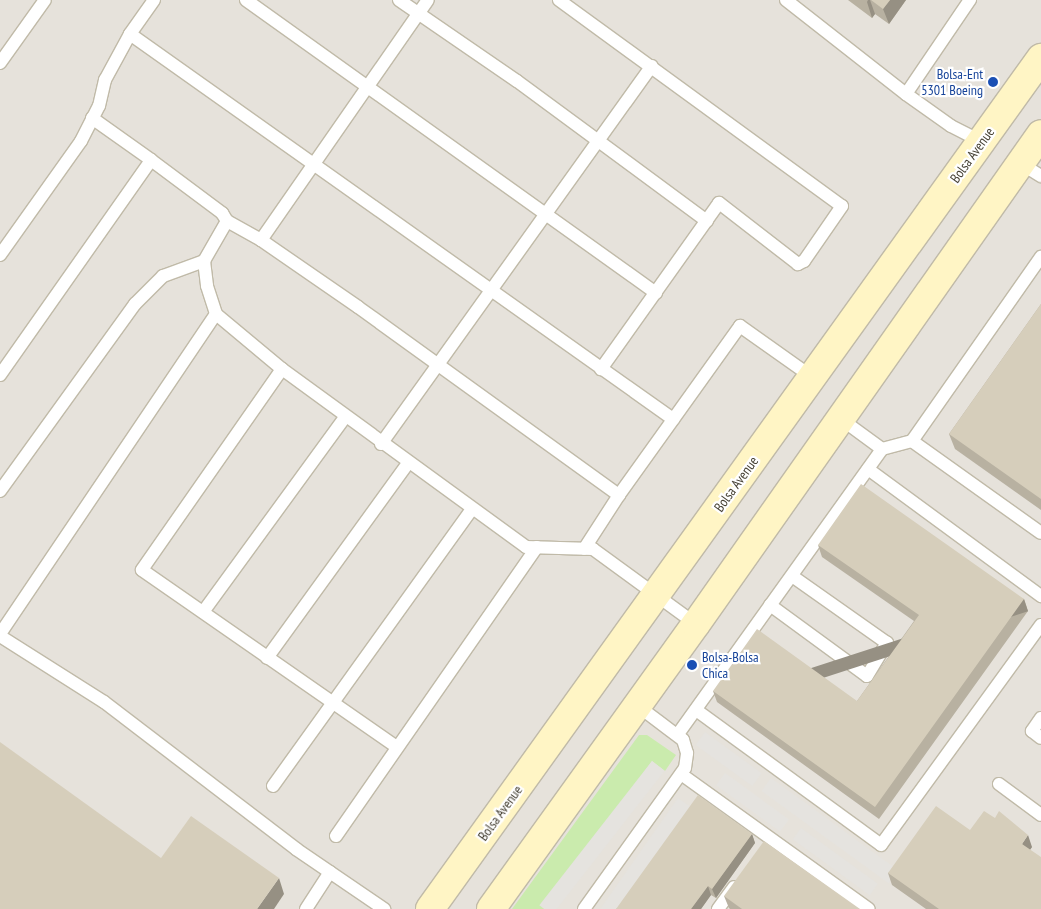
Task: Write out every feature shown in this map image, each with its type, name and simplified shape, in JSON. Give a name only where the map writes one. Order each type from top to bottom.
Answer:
[{"type":"main road","name":"Bolsa Avenue","points":[[430,909],[1041,58]]},
{"type":"main road","points":[[491,909],[638,706],[841,419],[1031,170],[1041,134]]},
{"type":"main road","points":[[982,142],[1031,170]]},
{"type":"lane","points":[[0,63],[46,0]]},
{"type":"lane","points":[[0,255],[81,141],[92,118],[105,80],[130,34],[154,0]]},
{"type":"lane","points":[[246,0],[546,217],[656,293]]},
{"type":"lane","points":[[399,0],[599,140],[707,220]]},
{"type":"lane","points":[[261,240],[369,88],[428,0]]},
{"type":"lane","points":[[560,0],[838,202],[842,209],[804,261],[798,264],[723,203],[719,203],[601,369]]},
{"type":"lane","points":[[786,0],[906,94],[951,126],[982,142]]},
{"type":"lane","points":[[906,94],[970,0]]},
{"type":"lane","points":[[130,34],[673,419]]},
{"type":"lane","points":[[381,444],[440,366],[491,291],[546,217],[652,66]]},
{"type":"lane","points":[[92,118],[222,213],[227,221],[261,240],[440,366],[618,495]]},
{"type":"lane","points":[[0,375],[151,160]]},
{"type":"lane","points":[[227,221],[204,261],[207,286],[216,314],[282,369],[345,417],[526,547],[593,550],[696,624]]},
{"type":"lane","points":[[678,734],[882,448],[912,441],[1041,257]]},
{"type":"lane","points":[[0,491],[135,304],[163,276],[204,261]]},
{"type":"lane","points":[[216,314],[0,635],[104,702],[330,872],[384,909]]},
{"type":"lane","points":[[584,549],[618,495],[740,326],[812,378]]},
{"type":"lane","points":[[282,369],[142,570],[332,704],[397,747]]},
{"type":"lane","points":[[203,612],[345,417]]},
{"type":"lane","points":[[841,419],[882,448]]},
{"type":"lane","points":[[912,441],[1041,533]]},
{"type":"lane","points":[[267,658],[408,463]]},
{"type":"lane","points":[[868,469],[1041,596]]},
{"type":"lane","points":[[273,786],[472,509]]},
{"type":"lane","points":[[336,836],[537,547]]},
{"type":"lane","points":[[770,605],[867,676],[887,644],[792,576]]},
{"type":"lane","points":[[696,710],[881,845],[1041,625]]},
{"type":"lane","points":[[584,909],[681,774],[687,753],[678,734],[638,706]]},
{"type":"lane","points":[[1041,718],[1032,731],[1041,738]]},
{"type":"lane","points":[[681,774],[767,841],[869,909]]},
{"type":"lane","points":[[999,784],[1041,815]]},
{"type":"lane","points":[[306,909],[330,872]]},
{"type":"lane","points":[[718,909],[741,877]]},
{"type":"shaded area","points":[[0,0],[1041,0],[1041,909],[0,909]]},
{"type":"shaded area","points":[[705,732],[762,773],[752,786],[696,745]]},
{"type":"shaded area","points":[[652,761],[665,771],[557,909],[544,909],[539,905]]},
{"type":"shaded area","points":[[725,773],[789,819],[780,832],[716,785]]},
{"type":"shaded area","points":[[771,778],[898,870],[889,883],[762,791]]},
{"type":"shaded area","points":[[678,798],[691,807],[620,909],[600,909]]},
{"type":"shaded area","points":[[801,828],[878,884],[870,895],[793,839]]},
{"type":"green space","points":[[639,735],[647,735],[676,755],[665,771],[652,761],[545,909],[512,909]]},
{"type":"building","points":[[871,0],[890,0],[883,9]]},
{"type":"building","points":[[1041,304],[1041,499],[949,434]]},
{"type":"building","points":[[861,484],[1024,599],[875,807],[713,691],[757,629],[857,701],[919,615],[818,545]]},
{"type":"building","points":[[0,742],[161,858],[191,816],[279,878],[257,909],[0,909]]},
{"type":"building","points":[[698,795],[752,834],[712,889],[708,886],[691,909],[616,909]]},
{"type":"building","points":[[936,806],[970,830],[984,811],[995,818],[999,811],[1028,835],[1022,844],[1041,857],[1041,909],[939,909],[888,873]]},
{"type":"building","points":[[764,841],[860,909],[742,909],[724,896]]},
{"type":"place","name":"Bolsa-Ent 5301 Boeing","points":[[993,82]]},
{"type":"place","name":"Bolsa-Bolsa Chica","points":[[692,665]]}]
